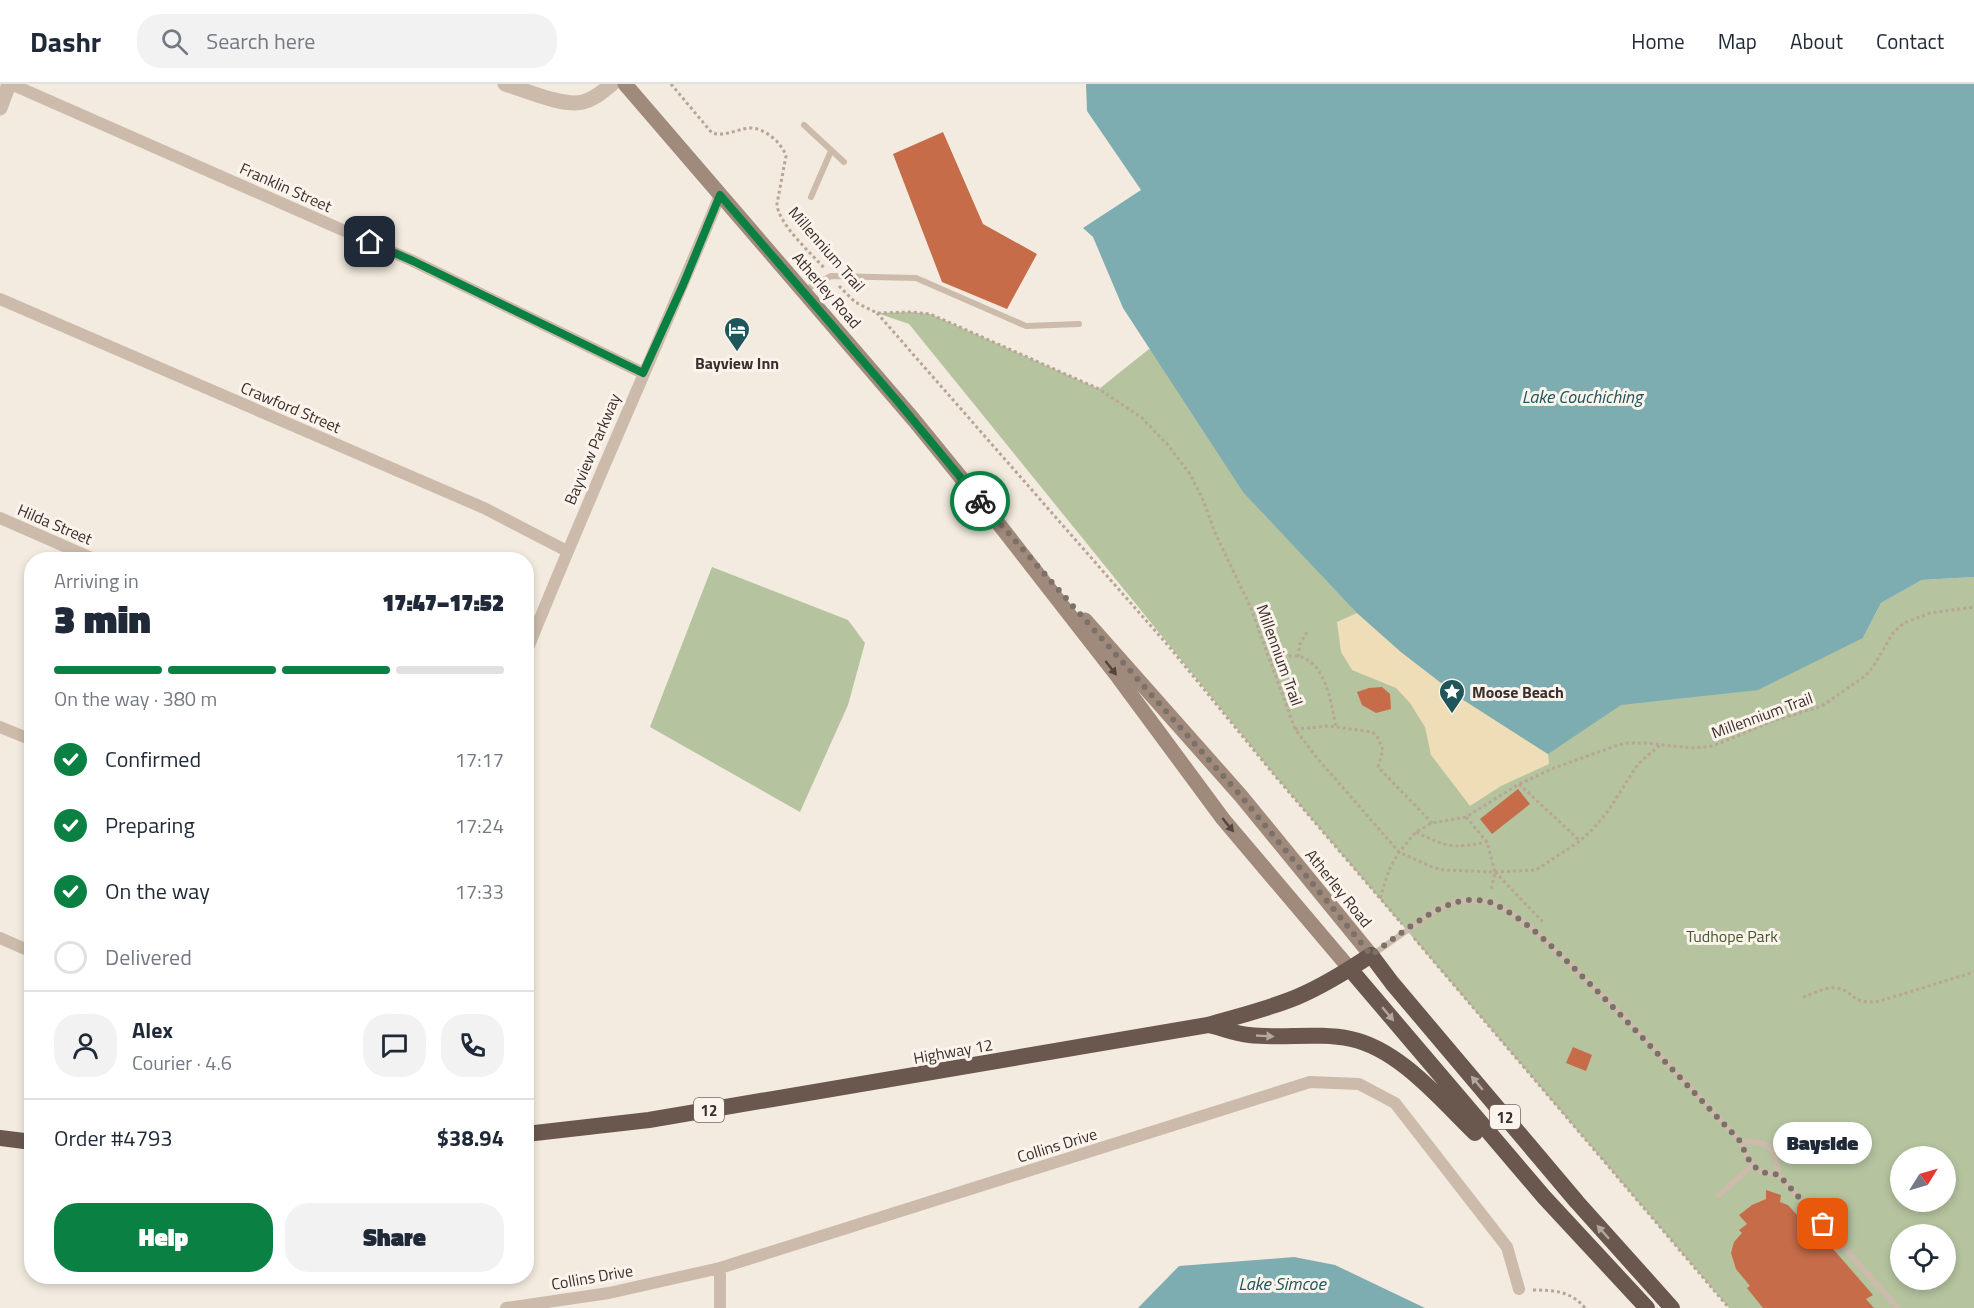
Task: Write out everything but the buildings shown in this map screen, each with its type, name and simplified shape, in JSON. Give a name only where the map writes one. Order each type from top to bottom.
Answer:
[{"type":"highway","name":"Highway 12","points":[[534,1133],[649,1120],[1208,1025],[1274,1006],[1299,996],[1371,955]]},
{"type":"highway","name":"Atherley Road","points":[[1371,955],[1392,983],[1577,1202],[1672,1308]]},
{"type":"highway","name":"Atherley Road","points":[[1350,969],[1544,1197],[1647,1308]]},
{"type":"highway","points":[[1208,1025],[1247,1035],[1329,1037],[1351,1039],[1368,1045],[1417,1077],[1544,1197]]},
{"type":"highway","points":[[0,1137],[24,1141]]},
{"type":"main road","name":"Atherley Road","points":[[625,84],[804,291],[998,523],[1241,796],[1371,955]]},
{"type":"main road","name":"Atherley Road","points":[[998,523],[1118,677],[1223,819],[1350,969]]},
{"type":"street","points":[[0,108],[10,84]]},
{"type":"street","name":"Franklin Street","points":[[10,84],[413,261],[643,373]]},
{"type":"street","points":[[505,84],[547,97],[580,103],[596,96],[612,84]]},
{"type":"street","name":"Bayview Parkway","points":[[534,633],[567,550],[720,195]]},
{"type":"street","name":"Crawford Street","points":[[0,299],[484,508],[567,550]]},
{"type":"street","name":"Hilda Street","points":[[0,518],[78,552]]},
{"type":"street","points":[[0,726],[24,736]]},
{"type":"street","points":[[0,938],[24,948]]},
{"type":"street","name":"Collins Drive","points":[[506,1308],[609,1293],[720,1268],[1310,1083],[1359,1084],[1395,1103],[1506,1247],[1519,1289]]},
{"type":"street","points":[[720,1268],[720,1308]]},
{"type":"lane","points":[[804,125],[844,162]]},
{"type":"lane","points":[[811,197],[831,150]]},
{"type":"lane","points":[[804,291],[831,276],[916,278],[1026,326],[1079,324]]},
{"type":"lane","points":[[1371,955],[1439,908],[1469,900],[1489,901],[1511,913],[1540,935],[1626,1019],[1741,1142],[1748,1160],[1753,1165],[1771,1174],[1778,1174]]},
{"type":"lane","points":[[1741,1142],[1765,1143],[1777,1155],[1778,1174],[1898,1308]]},
{"type":"lane","points":[[1719,1195],[1753,1165]]},
{"type":"path","name":"Millennium Trail","points":[[671,84],[712,133],[732,134],[750,128],[769,135],[785,150],[777,210],[786,225],[855,302],[877,313],[911,312],[930,315],[1099,389],[1142,418],[1167,444],[1190,474],[1204,502],[1215,533],[1250,606],[1295,729],[1398,852],[1432,867],[1443,870],[1494,872],[1536,870],[1580,841],[1608,811],[1638,764],[1660,745],[1694,748],[1713,746],[1773,721],[1822,706],[1865,676],[1893,633],[1904,623],[1930,613],[1974,607]]},
{"type":"path","points":[[877,313],[1171,649],[1276,777],[1729,1308]]},
{"type":"path","points":[[1298,657],[1300,644],[1307,632]]},
{"type":"path","points":[[1270,660],[1291,656],[1313,665],[1322,676],[1336,727]]},
{"type":"path","points":[[1295,729],[1336,727],[1372,732],[1377,736],[1383,750],[1378,767],[1432,823]]},
{"type":"path","points":[[1380,898],[1389,870],[1398,852],[1416,832],[1432,823],[1466,817],[1519,784],[1554,768],[1627,743],[1660,745]]},
{"type":"path","points":[[1519,784],[1580,841]]},
{"type":"path","points":[[1466,817],[1487,842],[1494,872],[1489,901]]},
{"type":"path","points":[[1416,832],[1450,847],[1487,842]]},
{"type":"path","points":[[1803,997],[1833,987],[1843,989],[1856,1000],[1867,1004],[1974,972]]},
{"type":"path","points":[[1519,1289],[1554,1290],[1578,1300],[1585,1308]]},
{"type":"green space","name":"Tudhope Park","points":[[877,313],[930,314],[1099,389],[1149,349],[1476,528],[1863,638],[1881,603],[1922,580],[1974,577],[1974,1308],[1729,1308],[1276,777],[909,324]]},
{"type":"green space","points":[[712,567],[848,620],[865,643],[848,705],[800,812],[650,727]]},
{"type":"sand","name":"Moose Beach","points":[[1357,613],[1401,652],[1462,699],[1548,754],[1549,764],[1501,786],[1470,806],[1431,755],[1425,727],[1410,703],[1396,688],[1352,670],[1341,652],[1337,622]]},
{"type":"water","name":"Lake Couchiching","points":[[1086,84],[1974,84],[1974,577],[1922,580],[1881,603],[1863,638],[1758,690],[1621,705],[1548,754],[1462,699],[1401,652],[1357,613],[1243,492],[1123,308],[1093,237],[1083,228],[1141,190],[1087,111]]},
{"type":"water","name":"Lake Simcoe","points":[[1294,1257],[1335,1265],[1425,1308],[1138,1308],[1179,1266]]},
{"type":"way so far","points":[[980,501],[1241,796],[1371,955],[1439,908],[1456,902],[1489,901],[1511,913],[1540,935],[1626,1019],[1741,1142],[1748,1160],[1753,1165],[1764,1172],[1778,1174],[1823,1224]]},
{"type":"place","name":"Bayview Inn","points":[[737,353]]},
{"type":"place","name":"Moose Beach","points":[[1452,715]]},
{"type":"place","name":"Bayside","points":[[1823,1224]]},
{"type":"route","points":[[370,242],[643,373],[720,195],[980,501]]}]
